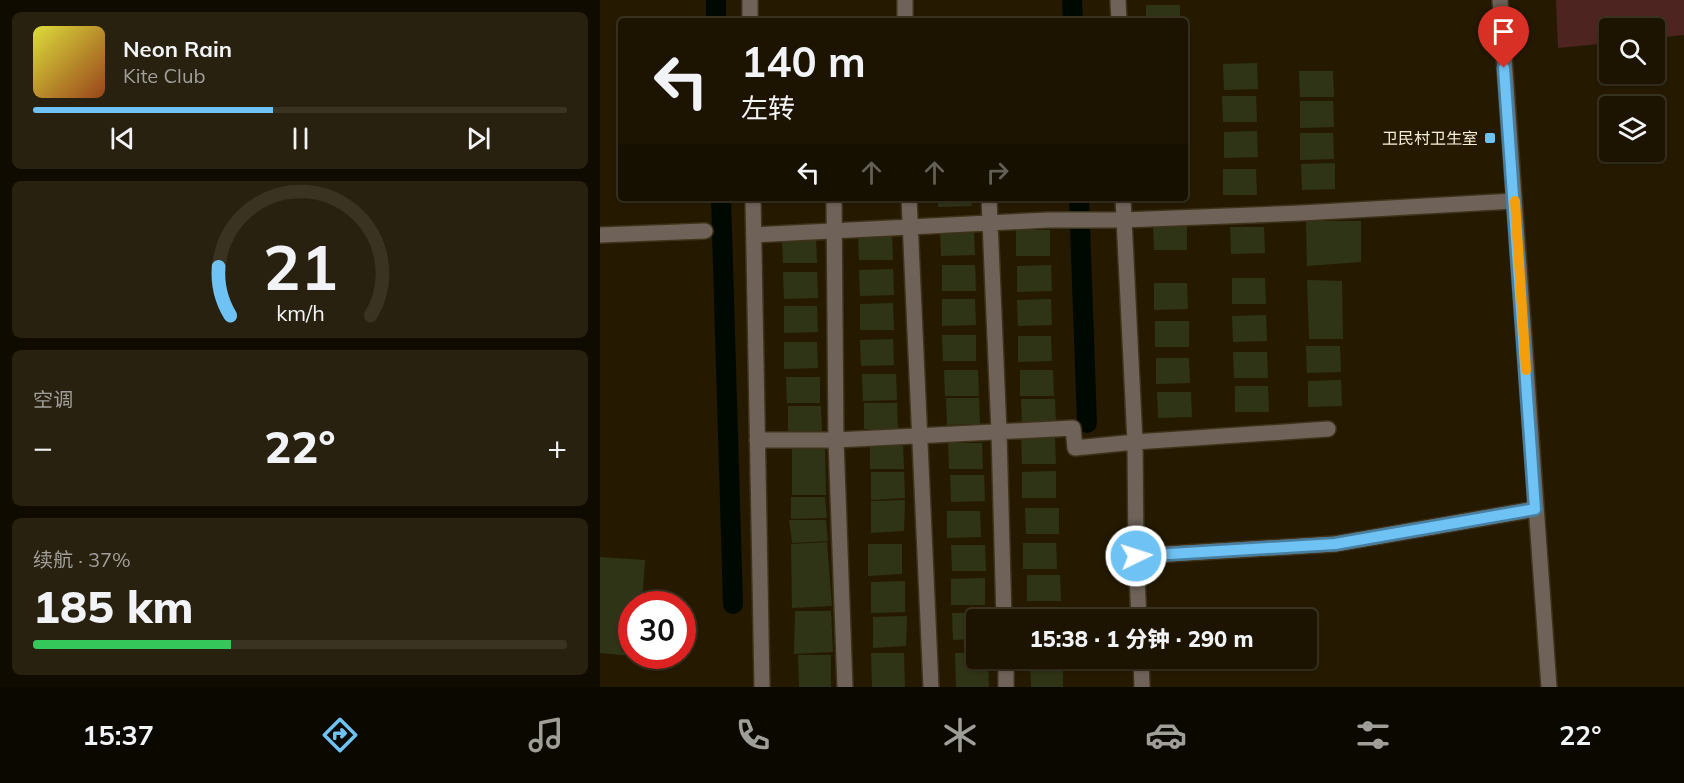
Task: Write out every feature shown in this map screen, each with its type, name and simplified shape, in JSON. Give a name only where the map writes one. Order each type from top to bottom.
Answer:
[{"type":"street","points":[[750,0],[750,18]]},
{"type":"street","points":[[905,0],[905,18]]},
{"type":"street","points":[[1118,0],[1119,18]]},
{"type":"street","points":[[1500,0],[1548,687]]},
{"type":"street","points":[[753,201],[762,687]]},
{"type":"street","points":[[834,201],[836,440],[844,687]]},
{"type":"street","points":[[909,201],[931,687]]},
{"type":"street","points":[[989,201],[1004,609]]},
{"type":"street","points":[[1122,201],[1119,220],[1135,442],[1138,609]]},
{"type":"street","points":[[754,235],[1048,220],[1119,220],[1515,201]]},
{"type":"street","points":[[600,235],[705,231]]},
{"type":"street","points":[[757,440],[836,440],[1073,428],[1075,448],[1328,429]]},
{"type":"street","points":[[1136,556],[1335,544],[1535,509]]},
{"type":"street","points":[[1005,669],[1006,687]]},
{"type":"street","points":[[1141,669],[1142,687]]},
{"type":"shaded area","points":[[1556,0],[1684,0],[1684,35],[1665,37],[1665,18],[1599,18],[1599,44],[1558,48]]},
{"type":"building","points":[[1146,5],[1180,5],[1180,18],[1146,18]]},
{"type":"building","points":[[1257,63],[1258,89],[1224,90],[1223,64]]},
{"type":"building","points":[[1299,71],[1333,71],[1334,97],[1300,97]]},
{"type":"building","points":[[1222,96],[1256,96],[1257,122],[1223,122]]},
{"type":"building","points":[[1300,101],[1333,101],[1334,127],[1300,128]]},
{"type":"building","points":[[1257,131],[1258,157],[1224,158],[1224,132]]},
{"type":"building","points":[[1300,133],[1333,133],[1334,159],[1300,160]]},
{"type":"building","points":[[1335,163],[1335,189],[1302,190],[1301,164]]},
{"type":"building","points":[[1223,169],[1256,169],[1257,195],[1223,195]]},
{"type":"building","points":[[938,201],[971,201],[972,206],[938,207]]},
{"type":"building","points":[[1306,221],[1361,221],[1361,262],[1307,266]]},
{"type":"building","points":[[1153,224],[1187,224],[1187,250],[1154,250]]},
{"type":"building","points":[[1230,227],[1264,227],[1265,253],[1231,254]]},
{"type":"building","points":[[940,230],[974,230],[975,255],[941,256]]},
{"type":"building","points":[[1016,230],[1050,230],[1050,256],[1016,256]]},
{"type":"building","points":[[858,234],[892,234],[893,260],[859,260]]},
{"type":"building","points":[[782,237],[816,237],[817,263],[783,263]]},
{"type":"building","points":[[942,265],[975,265],[976,291],[942,291]]},
{"type":"building","points":[[1051,265],[1052,291],[1017,292],[1017,266]]},
{"type":"building","points":[[893,269],[894,295],[860,296],[859,270]]},
{"type":"building","points":[[783,272],[817,272],[818,298],[784,299]]},
{"type":"building","points":[[1232,278],[1265,278],[1266,304],[1232,304]]},
{"type":"building","points":[[1307,280],[1342,281],[1343,339],[1309,339]]},
{"type":"building","points":[[1154,283],[1187,283],[1188,309],[1154,310]]},
{"type":"building","points":[[942,299],[975,299],[976,325],[942,326]]},
{"type":"building","points":[[1051,299],[1052,325],[1018,326],[1017,300]]},
{"type":"building","points":[[893,303],[894,330],[860,330],[860,304]]},
{"type":"building","points":[[784,306],[817,306],[818,332],[784,333]]},
{"type":"building","points":[[1266,315],[1267,341],[1233,342],[1232,316]]},
{"type":"building","points":[[1155,321],[1189,321],[1189,347],[1155,347]]},
{"type":"building","points":[[942,335],[976,335],[976,361],[943,361]]},
{"type":"building","points":[[1018,336],[1051,336],[1052,361],[1018,362]]},
{"type":"building","points":[[893,339],[894,365],[861,366],[860,340]]},
{"type":"building","points":[[784,342],[817,342],[818,368],[784,369]]},
{"type":"building","points":[[1306,346],[1340,346],[1341,372],[1307,373]]},
{"type":"building","points":[[1233,352],[1267,352],[1268,378],[1234,378]]},
{"type":"building","points":[[1156,358],[1189,358],[1190,383],[1156,384]]},
{"type":"building","points":[[944,370],[978,370],[979,396],[945,396]]},
{"type":"building","points":[[1020,370],[1053,370],[1054,396],[1020,396]]},
{"type":"building","points":[[862,374],[896,374],[897,400],[863,401]]},
{"type":"building","points":[[786,377],[820,377],[820,403],[787,403]]},
{"type":"building","points":[[1341,380],[1342,406],[1308,407],[1308,381]]},
{"type":"building","points":[[1235,386],[1268,386],[1269,412],[1235,412]]},
{"type":"building","points":[[1157,392],[1191,392],[1192,417],[1158,418]]},
{"type":"building","points":[[946,398],[979,398],[980,424],[947,425]]},
{"type":"building","points":[[1021,399],[1055,399],[1056,425],[1022,425]]},
{"type":"building","points":[[864,403],[897,403],[898,429],[864,429]]},
{"type":"building","points":[[788,406],[821,406],[822,431],[788,432]]},
{"type":"building","points":[[1021,438],[1055,438],[1056,464],[1022,464]]},
{"type":"building","points":[[870,443],[903,443],[904,469],[870,469]]},
{"type":"building","points":[[948,443],[982,443],[983,469],[949,469]]},
{"type":"building","points":[[792,447],[825,447],[826,495],[792,495]]},
{"type":"building","points":[[1056,471],[1056,498],[1022,498],[1022,472]]},
{"type":"building","points":[[871,472],[904,472],[905,498],[871,500]]},
{"type":"building","points":[[950,475],[984,475],[985,501],[951,502]]},
{"type":"building","points":[[791,497],[825,497],[827,518],[791,519]]},
{"type":"building","points":[[905,500],[904,531],[871,533],[871,501]]},
{"type":"building","points":[[1025,508],[1059,508],[1059,534],[1026,534]]},
{"type":"building","points":[[947,511],[980,511],[981,537],[947,538]]},
{"type":"building","points":[[789,520],[826,520],[828,541],[792,543]]},
{"type":"building","points":[[827,542],[832,606],[792,608],[791,544]]},
{"type":"building","points":[[1023,543],[1056,543],[1057,569],[1023,569]]},
{"type":"building","points":[[868,544],[902,544],[902,574],[868,576]]},
{"type":"building","points":[[951,545],[985,545],[986,571],[952,571]]},
{"type":"building","points":[[600,557],[645,560],[643,591],[618,591],[618,655],[600,653]]},
{"type":"building","points":[[1027,575],[1060,575],[1061,601],[1027,601]]},
{"type":"building","points":[[985,578],[985,605],[951,605],[951,579]]},
{"type":"building","points":[[905,581],[905,612],[871,613],[871,582]]},
{"type":"building","points":[[795,611],[831,611],[833,652],[794,654]]},
{"type":"building","points":[[952,613],[966,613],[966,639],[953,640]]},
{"type":"building","points":[[907,616],[906,646],[873,648],[873,617]]},
{"type":"building","points":[[871,653],[904,653],[905,687],[872,687]]},
{"type":"building","points":[[955,653],[966,653],[966,669],[988,669],[989,687],[956,687]]},
{"type":"building","points":[[798,655],[831,655],[831,687],[799,687]]},
{"type":"building","points":[[1030,669],[1063,669],[1063,687],[1031,687]]},
{"type":"waterway","points":[[716,0],[716,18]]},
{"type":"waterway","points":[[1072,0],[1073,18]]},
{"type":"waterway","points":[[721,201],[733,604]]},
{"type":"waterway","points":[[1079,201],[1087,423]]},
{"type":"slow traffic","points":[[1515,201],[1526,370]]},
{"type":"place","name":"卫民村卫生室","points":[[1490,138]]},
{"type":"route","points":[[1136,556],[1335,544],[1535,509],[1504,68]]}]
